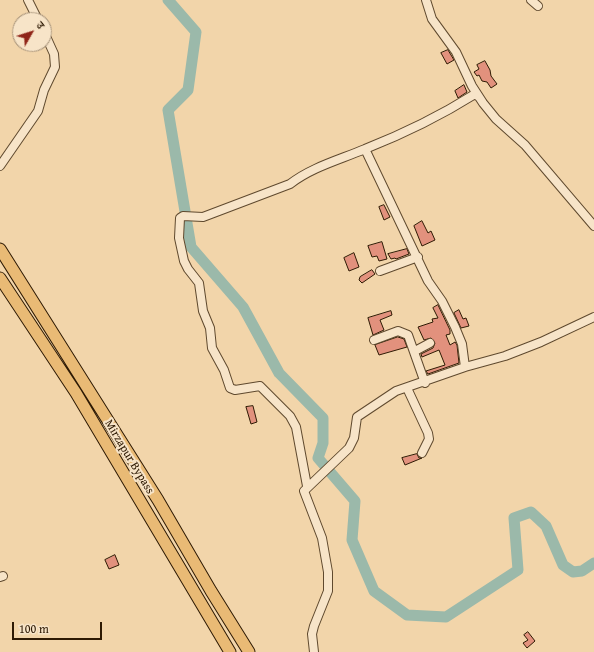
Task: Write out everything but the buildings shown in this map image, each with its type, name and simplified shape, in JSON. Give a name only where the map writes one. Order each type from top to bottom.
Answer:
[{"type":"highway","points":[[0,249],[158,500],[211,591],[250,652]]},
{"type":"highway","name":"Mirzapur Bypass","points":[[0,278],[76,393],[230,652]]},
{"type":"street","points":[[28,0],[34,12]]},
{"type":"street","points":[[426,0],[432,19],[456,52],[479,97],[496,119],[525,145],[594,226]]},
{"type":"street","points":[[531,0],[538,6]]},
{"type":"street","points":[[0,166],[10,149],[38,111],[44,90],[55,67],[54,54],[52,50]]},
{"type":"street","points":[[308,486],[299,433],[290,416],[260,386],[235,390],[230,388],[224,370],[212,348],[210,328],[203,311],[199,283],[188,270],[184,261],[179,238],[179,219],[183,216],[196,218],[212,214],[283,187],[301,175],[365,149],[441,115],[475,94],[479,97]]},
{"type":"street","points":[[365,149],[391,206],[418,257],[428,281],[442,301],[455,327],[462,344],[465,367]]},
{"type":"street","points":[[380,271],[418,257]]},
{"type":"street","points":[[314,652],[314,626],[325,600],[328,579],[322,538],[304,494],[308,486],[330,467],[352,444],[358,417],[396,391],[425,383],[465,367],[505,356],[541,342],[594,317]]},
{"type":"street","points":[[374,340],[398,331],[402,331],[408,335],[425,383]]},
{"type":"street","points":[[415,352],[430,343]]},
{"type":"street","points":[[407,388],[428,433],[429,439],[422,453]]},
{"type":"waterway","points":[[168,0],[196,32],[188,90],[168,110],[191,247],[243,307],[279,373],[323,418],[323,443],[318,458],[355,501],[352,540],[374,591],[407,615],[446,617],[518,570],[514,518],[531,512],[546,526],[563,565],[573,572],[582,571],[594,563]]}]
